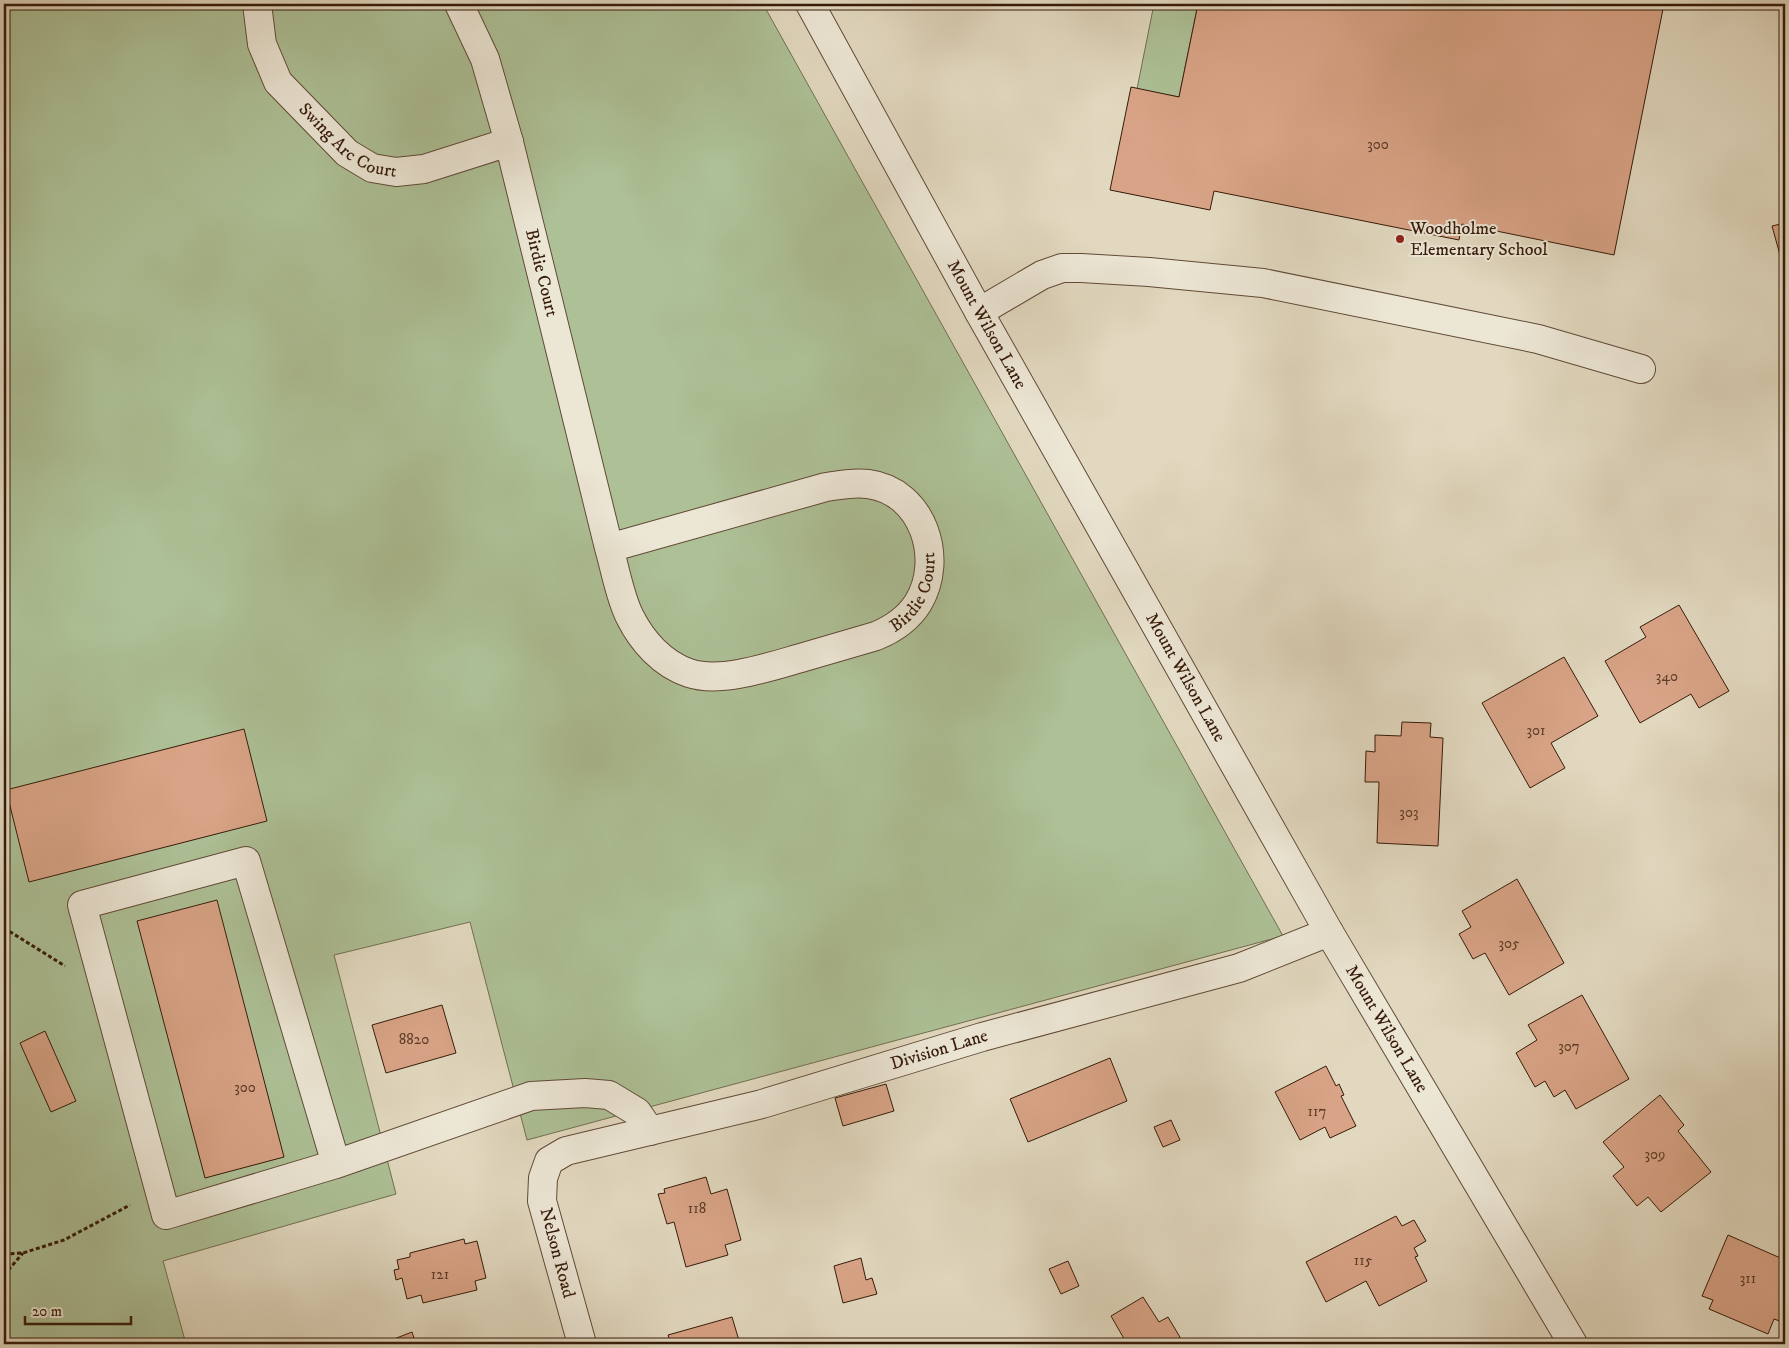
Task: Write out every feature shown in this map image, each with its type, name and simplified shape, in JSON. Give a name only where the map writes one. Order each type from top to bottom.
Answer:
[{"type":"street","name":"Swing Arc Court","points":[[257,4],[262,44],[278,82],[347,153],[372,168],[396,172],[424,168],[509,142]]},
{"type":"street","name":"Birdie Court","points":[[458,4],[485,60],[509,142],[609,548],[629,616],[656,654],[672,666],[690,674],[716,676],[759,670],[876,636],[892,629],[905,619],[918,604],[925,588],[930,566],[929,547],[922,525],[910,505],[891,492],[868,484],[826,486],[609,548]]},
{"type":"street","name":"Mount Wilson Lane","points":[[810,4],[979,312],[1329,932],[1574,1344]]},
{"type":"street","points":[[979,312],[1042,275],[1062,268],[1149,272],[1273,285],[1538,339],[1641,369]]},
{"type":"street","points":[[336,1164],[246,861],[82,905],[166,1215],[336,1164],[530,1096],[585,1093],[609,1095],[637,1112],[650,1132]]},
{"type":"street","name":"Division Lane","points":[[549,1161],[566,1150],[650,1132],[762,1104],[982,1037],[1239,968],[1329,932]]},
{"type":"street","name":"Nelson Road","points":[[549,1161],[542,1178],[542,1201],[582,1344]]},
{"type":"path","points":[[4,928],[34,948],[105,989]]},
{"type":"path","points":[[4,1254],[23,1253],[64,1240],[159,1189]]},
{"type":"path","points":[[4,1275],[23,1253]]},
{"type":"green space","points":[[4,4],[763,4],[1283,936],[527,1140],[470,922],[334,955],[396,1194],[163,1261],[186,1344],[4,1344]]},
{"type":"green space","points":[[1154,4],[1198,4],[1179,97],[1137,89]]},
{"type":"building","points":[[1198,4],[1664,4],[1614,255],[1462,224],[1459,240],[1214,191],[1210,210],[1110,190],[1131,87],[1179,97]]},
{"type":"building","points":[[1785,223],[1785,273],[1772,226]]},
{"type":"building","points":[[1679,605],[1729,691],[1699,708],[1691,694],[1640,723],[1605,661],[1646,637],[1640,627]]},
{"type":"building","points":[[1564,657],[1598,716],[1551,743],[1565,768],[1530,788],[1482,703]]},
{"type":"building","points":[[1402,722],[1431,723],[1430,737],[1443,738],[1438,846],[1377,843],[1379,782],[1365,782],[1366,751],[1375,752],[1375,735],[1401,736]]},
{"type":"building","points":[[244,729],[267,821],[29,882],[6,790]]},
{"type":"building","points":[[1517,879],[1564,963],[1509,995],[1485,953],[1473,959],[1459,934],[1471,927],[1462,911]]},
{"type":"building","points":[[217,900],[284,1157],[205,1178],[137,921]]},
{"type":"building","points":[[1582,995],[1629,1079],[1576,1109],[1565,1090],[1554,1097],[1545,1081],[1535,1087],[1516,1053],[1537,1040],[1528,1025]]},
{"type":"building","points":[[442,1005],[456,1053],[386,1073],[372,1025]]},
{"type":"building","points":[[45,1031],[76,1101],[51,1112],[20,1043]]},
{"type":"building","points":[[1110,1058],[1127,1101],[1028,1142],[1010,1099]]},
{"type":"building","points":[[1326,1066],[1336,1086],[1339,1084],[1344,1095],[1341,1096],[1356,1126],[1330,1138],[1325,1127],[1300,1140],[1275,1092]]},
{"type":"building","points":[[886,1084],[894,1111],[843,1126],[835,1098]]},
{"type":"building","points":[[1660,1095],[1684,1125],[1678,1131],[1711,1172],[1661,1212],[1648,1197],[1637,1206],[1613,1176],[1624,1167],[1603,1142]]},
{"type":"building","points":[[1171,1120],[1180,1140],[1163,1147],[1154,1127]]},
{"type":"building","points":[[706,1177],[711,1194],[727,1189],[741,1240],[725,1245],[728,1255],[686,1267],[674,1222],[667,1224],[658,1194],[665,1193],[664,1189]]},
{"type":"building","points":[[1396,1216],[1402,1226],[1414,1220],[1426,1241],[1414,1248],[1418,1256],[1415,1257],[1427,1281],[1379,1306],[1366,1281],[1326,1302],[1306,1262]]},
{"type":"building","points":[[1728,1235],[1785,1260],[1785,1323],[1774,1319],[1768,1334],[1709,1309],[1713,1300],[1702,1296]]},
{"type":"building","points":[[464,1239],[465,1244],[477,1241],[486,1278],[475,1281],[477,1290],[423,1303],[421,1295],[407,1299],[402,1278],[396,1280],[394,1270],[399,1269],[397,1260],[410,1257],[410,1253]]},
{"type":"building","points":[[861,1258],[866,1280],[872,1278],[877,1294],[843,1303],[834,1266]]},
{"type":"building","points":[[1068,1261],[1079,1286],[1061,1294],[1049,1269]]},
{"type":"building","points":[[1143,1297],[1159,1322],[1168,1317],[1184,1344],[1127,1344],[1111,1316]]},
{"type":"building","points":[[732,1317],[740,1344],[671,1344],[668,1335]]},
{"type":"building","points":[[412,1332],[416,1344],[381,1344]]},
{"type":"place","name":"Woodholme Elementary School","points":[[1400,239]]}]
